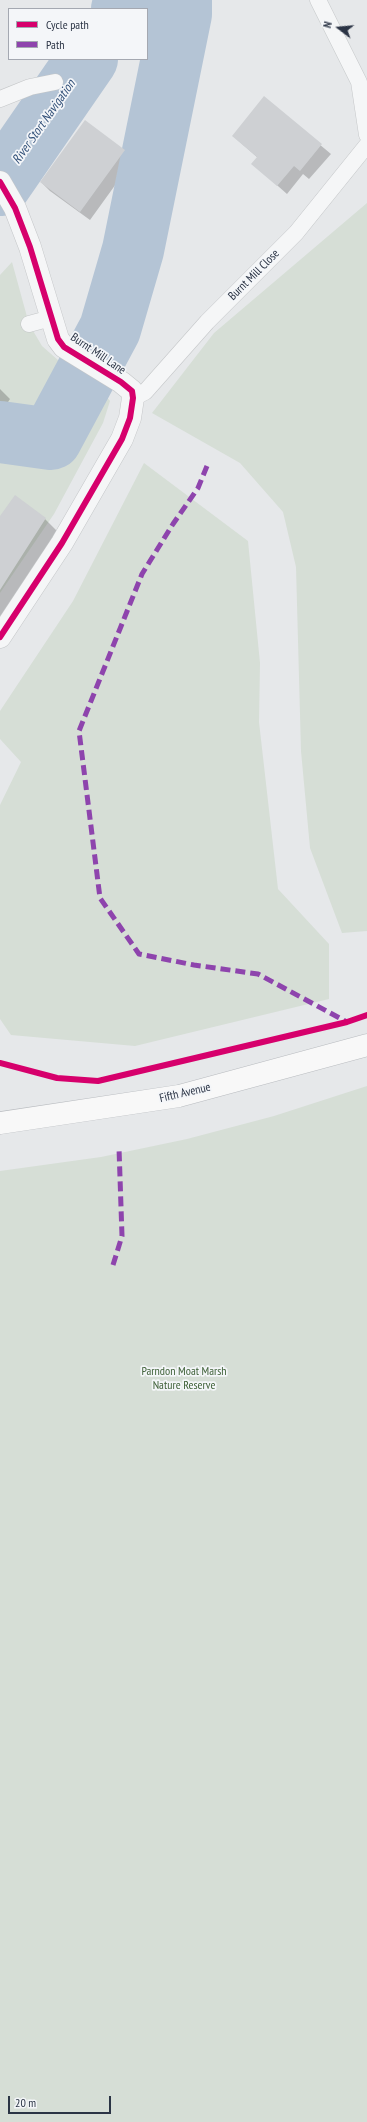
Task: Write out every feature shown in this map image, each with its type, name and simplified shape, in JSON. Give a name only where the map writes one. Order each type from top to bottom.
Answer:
[{"type":"highway","name":"Fifth Avenue","points":[[0,1123],[179,1096],[367,1046]]},
{"type":"street","name":"Burnt Mill Lane","points":[[0,182],[15,208],[30,247],[58,339],[64,347],[127,390]]},
{"type":"street","points":[[0,637],[62,543],[122,439],[130,418],[127,390]]},
{"type":"lane","points":[[318,0],[359,82],[367,135]]},
{"type":"lane","points":[[0,99],[30,87],[56,82]]},
{"type":"lane","name":"Burnt Mill Close","points":[[127,390],[145,392],[207,322],[296,233],[367,145]]},
{"type":"lane","points":[[29,324],[51,318]]},
{"type":"green space","points":[[367,203],[367,931],[342,933],[310,848],[301,751],[296,567],[283,512],[240,463],[152,413],[214,333]]},
{"type":"green space","points":[[12,262],[29,324],[42,346],[75,375],[99,387],[110,401],[103,423],[54,514],[0,593],[0,275]]},
{"type":"green space","points":[[144,463],[248,541],[260,663],[259,722],[278,889],[329,944],[329,999],[135,1046],[11,1035],[0,1019],[0,805],[21,762],[0,739],[0,711],[73,601]]},
{"type":"green space","name":"Parndon Moat Marsh Nature Reserve","points":[[367,1086],[367,2122],[0,2122],[0,1171],[101,1157],[187,1139],[274,1116]]},
{"type":"water","points":[[78,60],[94,60],[28,155],[19,147]]},
{"type":"building","points":[[264,96],[322,144],[300,171],[294,166],[277,186],[251,164],[257,157],[232,136]]},
{"type":"building","points":[[85,120],[125,150],[80,212],[40,182]]},
{"type":"building","points":[[15,495],[46,518],[0,590],[0,516]]},
{"type":"waterway","name":"River Stort Navigation","points":[[123,8],[129,0]]},
{"type":"waterway","points":[[0,432],[51,439],[110,329],[133,250],[181,14],[181,0]]},
{"type":"waterway","name":"River Stort Navigation","points":[[0,185],[86,60]]},
{"type":"marked path","points":[[207,466],[198,488],[173,524],[142,574],[79,731],[100,898],[139,954],[194,965],[258,974],[347,1022]]},
{"type":"marked path","points":[[113,1265],[122,1236],[119,1148]]},
{"type":"cycle path","points":[[0,182],[15,208],[30,247],[58,339],[64,347],[121,382],[132,391],[133,398],[130,418],[122,439],[62,543],[0,637]]},
{"type":"cycle path","points":[[0,1063],[57,1078],[98,1081],[347,1022],[367,1015]]}]
